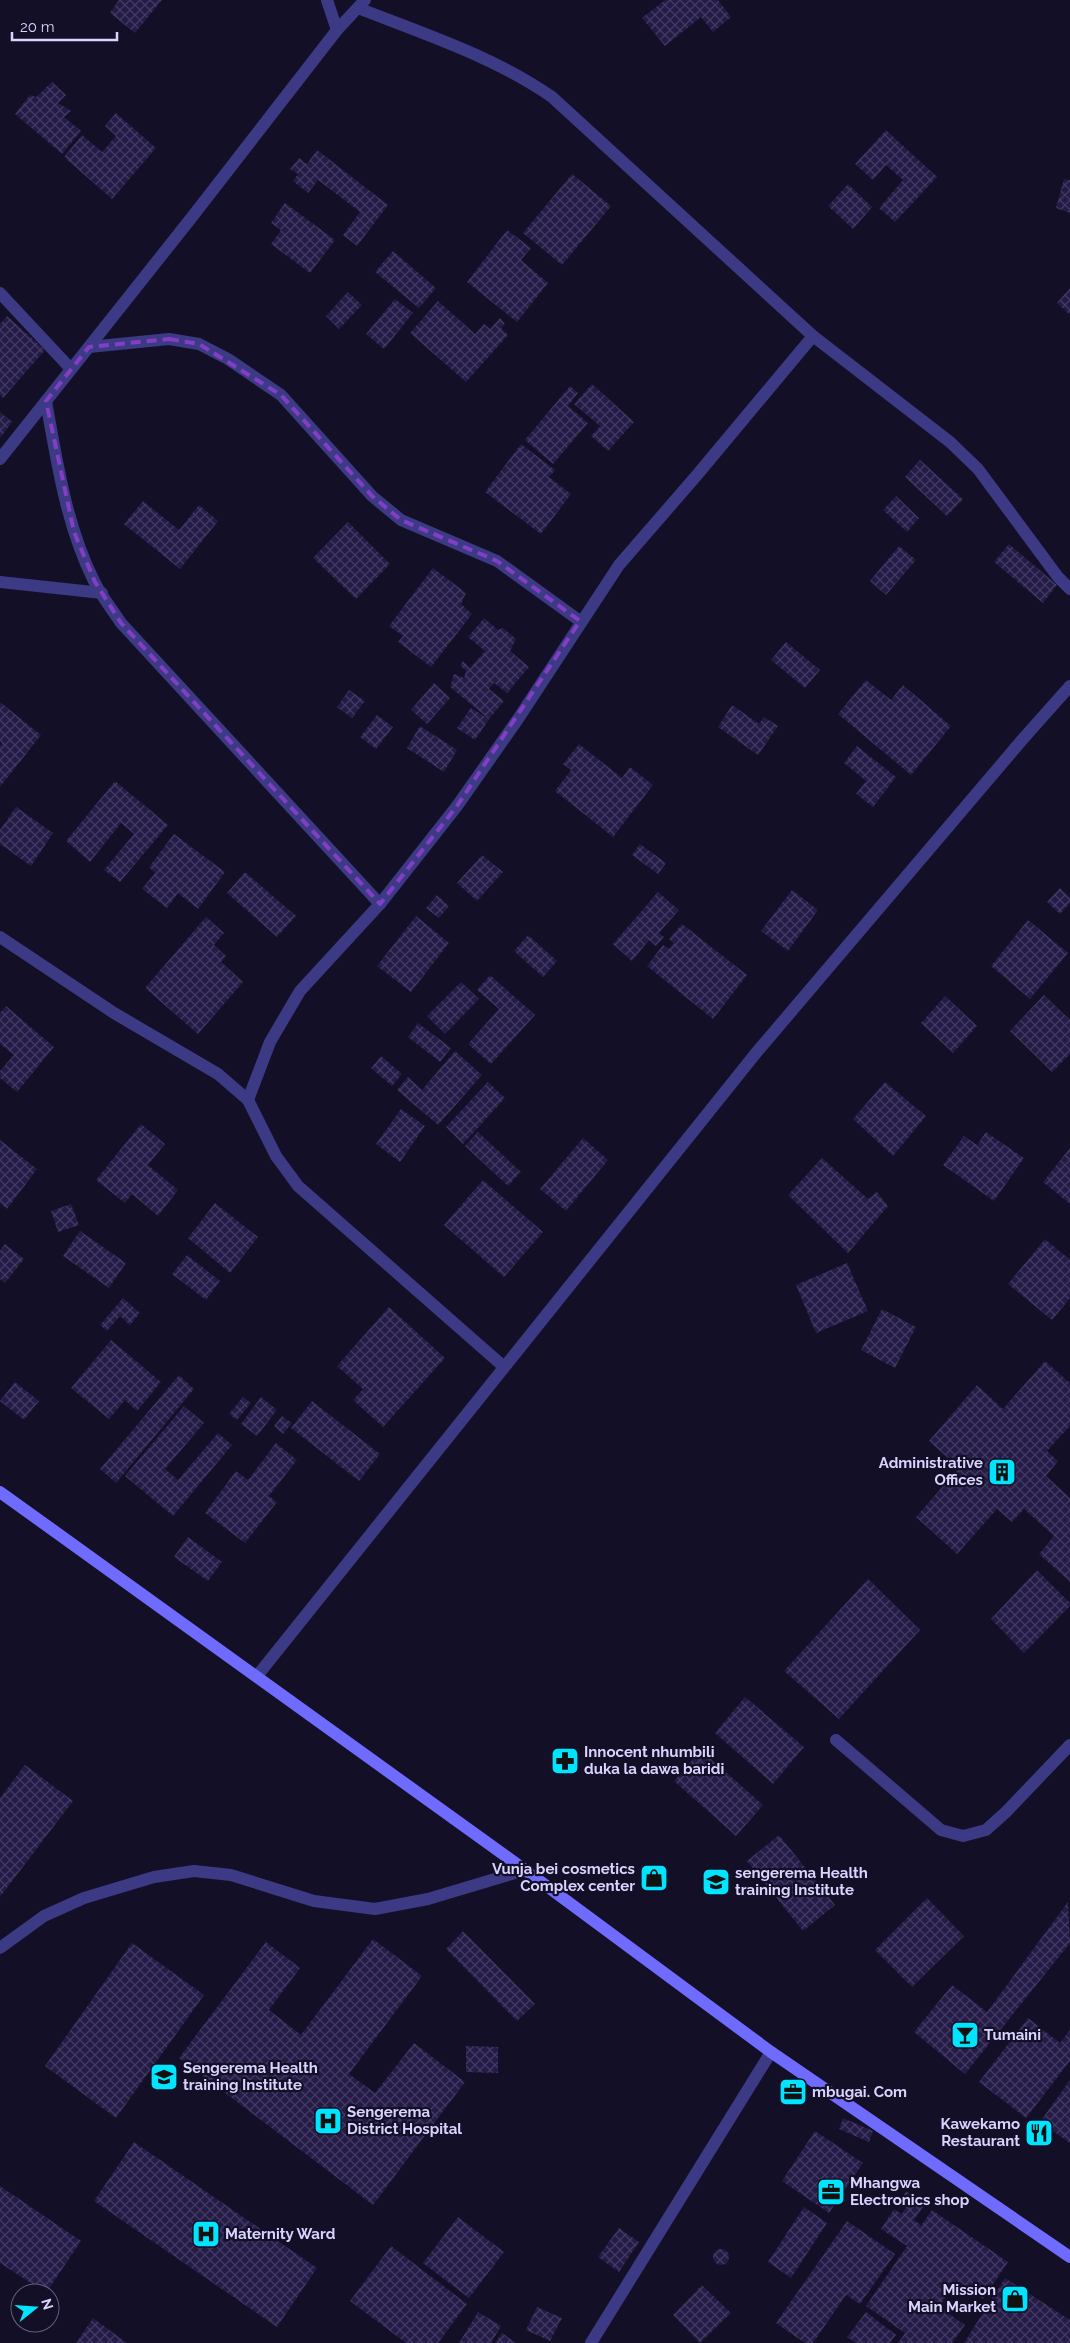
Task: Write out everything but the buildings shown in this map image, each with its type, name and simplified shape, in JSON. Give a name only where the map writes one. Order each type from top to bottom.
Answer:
[{"type":"main road","points":[[0,1492],[525,1870],[771,2052],[1070,2257]]},
{"type":"street","points":[[327,0],[337,30]]},
{"type":"street","points":[[0,459],[337,30],[362,4],[490,60],[522,76],[552,97],[813,336],[950,442],[978,469],[1058,577],[1070,589]]},
{"type":"street","points":[[0,294],[72,369]]},
{"type":"street","points":[[248,1100],[270,1042],[300,991],[380,904],[457,806],[518,719],[580,621],[619,565],[760,402],[813,336]]},
{"type":"street","points":[[89,347],[169,339],[199,344],[228,359],[281,395],[372,496],[402,520],[497,561],[580,621]]},
{"type":"street","points":[[46,401],[58,469],[74,532],[95,582],[121,623],[380,904]]},
{"type":"street","points":[[0,582],[102,593]]},
{"type":"street","points":[[257,1676],[503,1366],[756,1053],[1070,686]]},
{"type":"street","points":[[0,937],[114,1012],[218,1074],[248,1100],[276,1156],[298,1186],[503,1366]]},
{"type":"street","points":[[836,1740],[941,1830],[963,1836],[986,1830],[1070,1746]]},
{"type":"street","points":[[0,1948],[44,1916],[84,1898],[154,1877],[186,1872],[230,1875],[314,1901],[375,1909],[428,1899],[525,1870]]},
{"type":"street","points":[[591,2343],[771,2052]]},
{"type":"highlighted area","points":[[169,339],[199,344],[281,395],[372,496],[401,520],[497,561],[580,621],[457,806],[380,904],[121,623],[95,582],[74,532],[46,401],[89,347]]},
{"type":"place","name":"Administrative Offices","points":[[1002,1472]]},
{"type":"place","name":"Innocent nhumbili duka la dawa baridi","points":[[565,1761]]},
{"type":"place","name":"Vunja bei cosmetics Complex center","points":[[654,1878]]},
{"type":"place","name":"sengerema Health training Institute","points":[[716,1882]]},
{"type":"place","name":"Tumaini","points":[[965,2035]]},
{"type":"place","name":"Sengerema Health training Institute","points":[[164,2077]]},
{"type":"place","name":"mbugai. Com","points":[[793,2092]]},
{"type":"place","name":"Sengerema District Hospital","points":[[328,2121]]},
{"type":"place","name":"Kawekamo Restaurant","points":[[1039,2133]]},
{"type":"place","name":"Mhangwa Electronics shop","points":[[831,2192]]},
{"type":"place","name":"Maternity Ward","points":[[206,2234]]},
{"type":"place","name":"Mission Main Market","points":[[1015,2299]]}]
